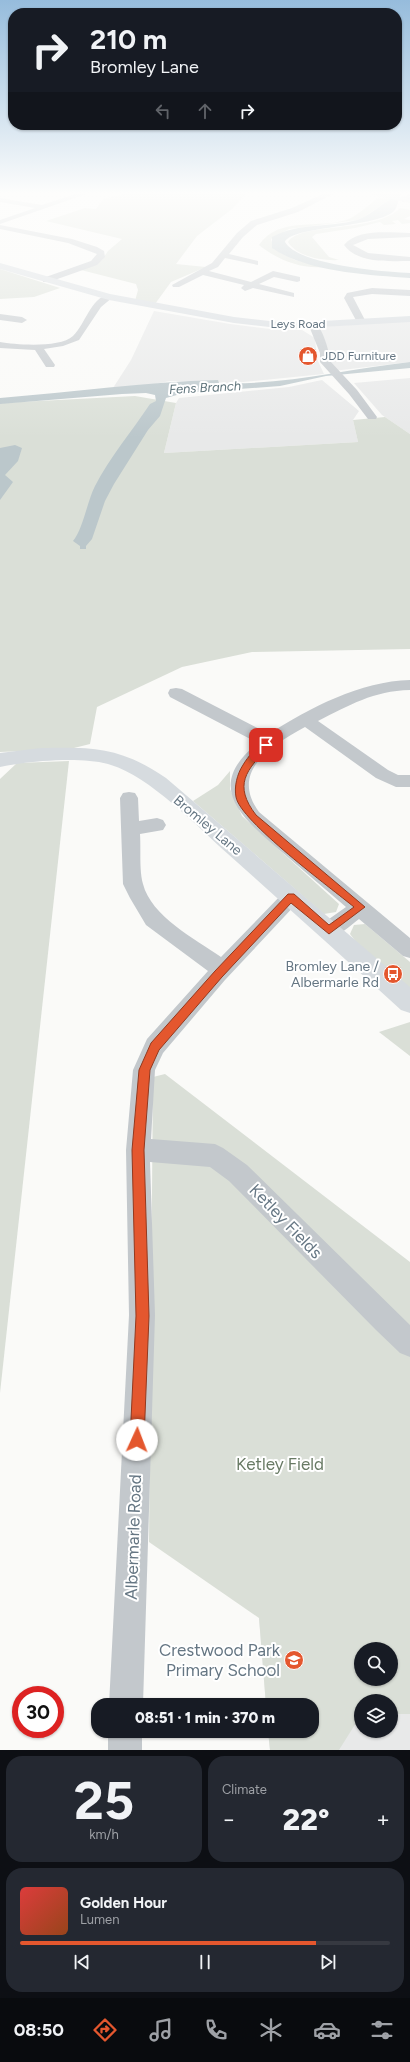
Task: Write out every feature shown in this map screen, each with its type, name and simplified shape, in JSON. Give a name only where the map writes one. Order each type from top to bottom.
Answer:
[{"type":"main road","name":"Leys Road","points":[[25,274],[136,303],[234,320],[287,326],[314,326],[410,319]]},
{"type":"main road","name":"Bromley Lane","points":[[9,758],[70,756],[116,758],[143,772],[184,804],[410,1002]]},
{"type":"street","points":[[46,280],[64,274]]},
{"type":"street","points":[[182,284],[200,274]]},
{"type":"street","points":[[209,274],[237,281],[248,286],[291,295]]},
{"type":"street","points":[[237,281],[244,274]]},
{"type":"street","points":[[248,286],[273,274],[297,279]]},
{"type":"street","points":[[342,289],[354,293],[372,291],[410,292]]},
{"type":"street","points":[[354,293],[348,298],[361,322]]},
{"type":"street","points":[[0,345],[37,346],[59,344],[76,338],[98,305],[109,297]]},
{"type":"street","points":[[0,317],[22,320]]},
{"type":"street","points":[[314,326],[325,353],[325,362],[372,417]]},
{"type":"street","points":[[37,346],[50,365]]},
{"type":"street","points":[[410,685],[400,685],[364,692],[306,720],[270,742],[248,763],[242,773],[240,798],[253,817],[410,950]]},
{"type":"street","points":[[176,693],[185,706],[270,742]]},
{"type":"street","points":[[306,720],[382,774],[396,781],[410,781]]},
{"type":"street","points":[[129,798],[134,884],[153,919],[222,970]]},
{"type":"street","points":[[130,828],[157,825]]},
{"type":"street","name":"Albermarle Road","points":[[126,1698],[142,1316],[138,1150],[144,1070],[155,1046],[222,970],[291,897]]},
{"type":"street","points":[[329,930],[361,907]]},
{"type":"street","name":"Ketley Fields","points":[[138,1150],[216,1156],[238,1173],[385,1321],[410,1343]]},
{"type":"street","points":[[125,1738],[125,1750]]},
{"type":"shaded area","points":[[154,311],[230,324],[278,330],[302,330],[315,338],[317,359],[324,374],[233,383],[170,381],[145,386],[113,388],[131,360]]},
{"type":"shaded area","points":[[410,321],[410,362],[333,371],[326,361],[326,343],[319,327]]},
{"type":"shaded area","points":[[410,378],[410,434],[382,415],[354,383]]},
{"type":"shaded area","points":[[322,380],[359,411],[353,420],[358,442],[164,453],[176,403],[179,398],[289,387]]},
{"type":"shaded area","name":"Crestwood Park Primary School","points":[[259,1618],[354,1677],[354,1686],[368,1686],[381,1694],[354,1694],[354,1738],[398,1738],[398,1705],[410,1712],[410,1750],[270,1750],[269,1738],[319,1738],[319,1698],[265,1698]]},
{"type":"green space","points":[[0,274],[15,274],[60,288],[34,297],[0,299]]},
{"type":"green space","points":[[95,274],[190,274],[171,282],[155,304],[135,301],[138,290],[136,284]]},
{"type":"green space","points":[[135,396],[176,403],[164,453],[358,442],[353,420],[385,417],[410,434],[410,649],[252,652],[182,667],[97,707],[90,744],[70,749],[0,752],[0,403]]},
{"type":"green space","points":[[69,761],[0,1393],[0,779],[17,763]]},
{"type":"green space","points":[[230,771],[230,789],[242,816],[339,904],[336,912],[324,914],[193,801],[218,785]]},
{"type":"green space","points":[[365,924],[410,962],[410,989],[359,946],[350,934],[354,925]]},
{"type":"green space","points":[[410,1022],[410,1056],[379,1032]]},
{"type":"green space","name":"Ketley Field","points":[[165,1074],[410,1262],[410,1714],[398,1714],[398,1694],[354,1694],[354,1726],[339,1750],[270,1750],[269,1738],[319,1738],[319,1698],[265,1698],[259,1618],[149,1542],[153,1077]]},
{"type":"water","points":[[355,274],[410,274],[410,278],[376,275]]},
{"type":"water","name":"Fens Branch","points":[[410,362],[410,368],[326,376],[280,386],[184,393],[166,398],[160,416],[148,430],[114,484],[105,501],[92,539],[86,546],[86,549],[80,549],[80,546],[73,541],[80,530],[95,486],[114,454],[150,404],[156,401],[155,395],[146,393],[122,394],[0,404],[0,398],[191,381],[218,380],[219,383],[243,383],[291,380]]},
{"type":"water","points":[[15,445],[22,448],[18,461],[5,475],[13,482],[0,500],[0,448]]},
{"type":"place","name":"JDD Furniture","points":[[308,356]]},
{"type":"place","name":"Bromley Lane / Albermarle Rd","points":[[393,974]]},
{"type":"place","name":"Crestwood Park Primary School","points":[[294,1660]]},
{"type":"route","points":[[137,1440],[142,1316],[138,1150],[144,1070],[155,1046],[218,974],[291,897],[329,930],[361,907],[309,866],[253,817],[244,805],[240,798],[242,773],[248,763],[266,745]]}]
